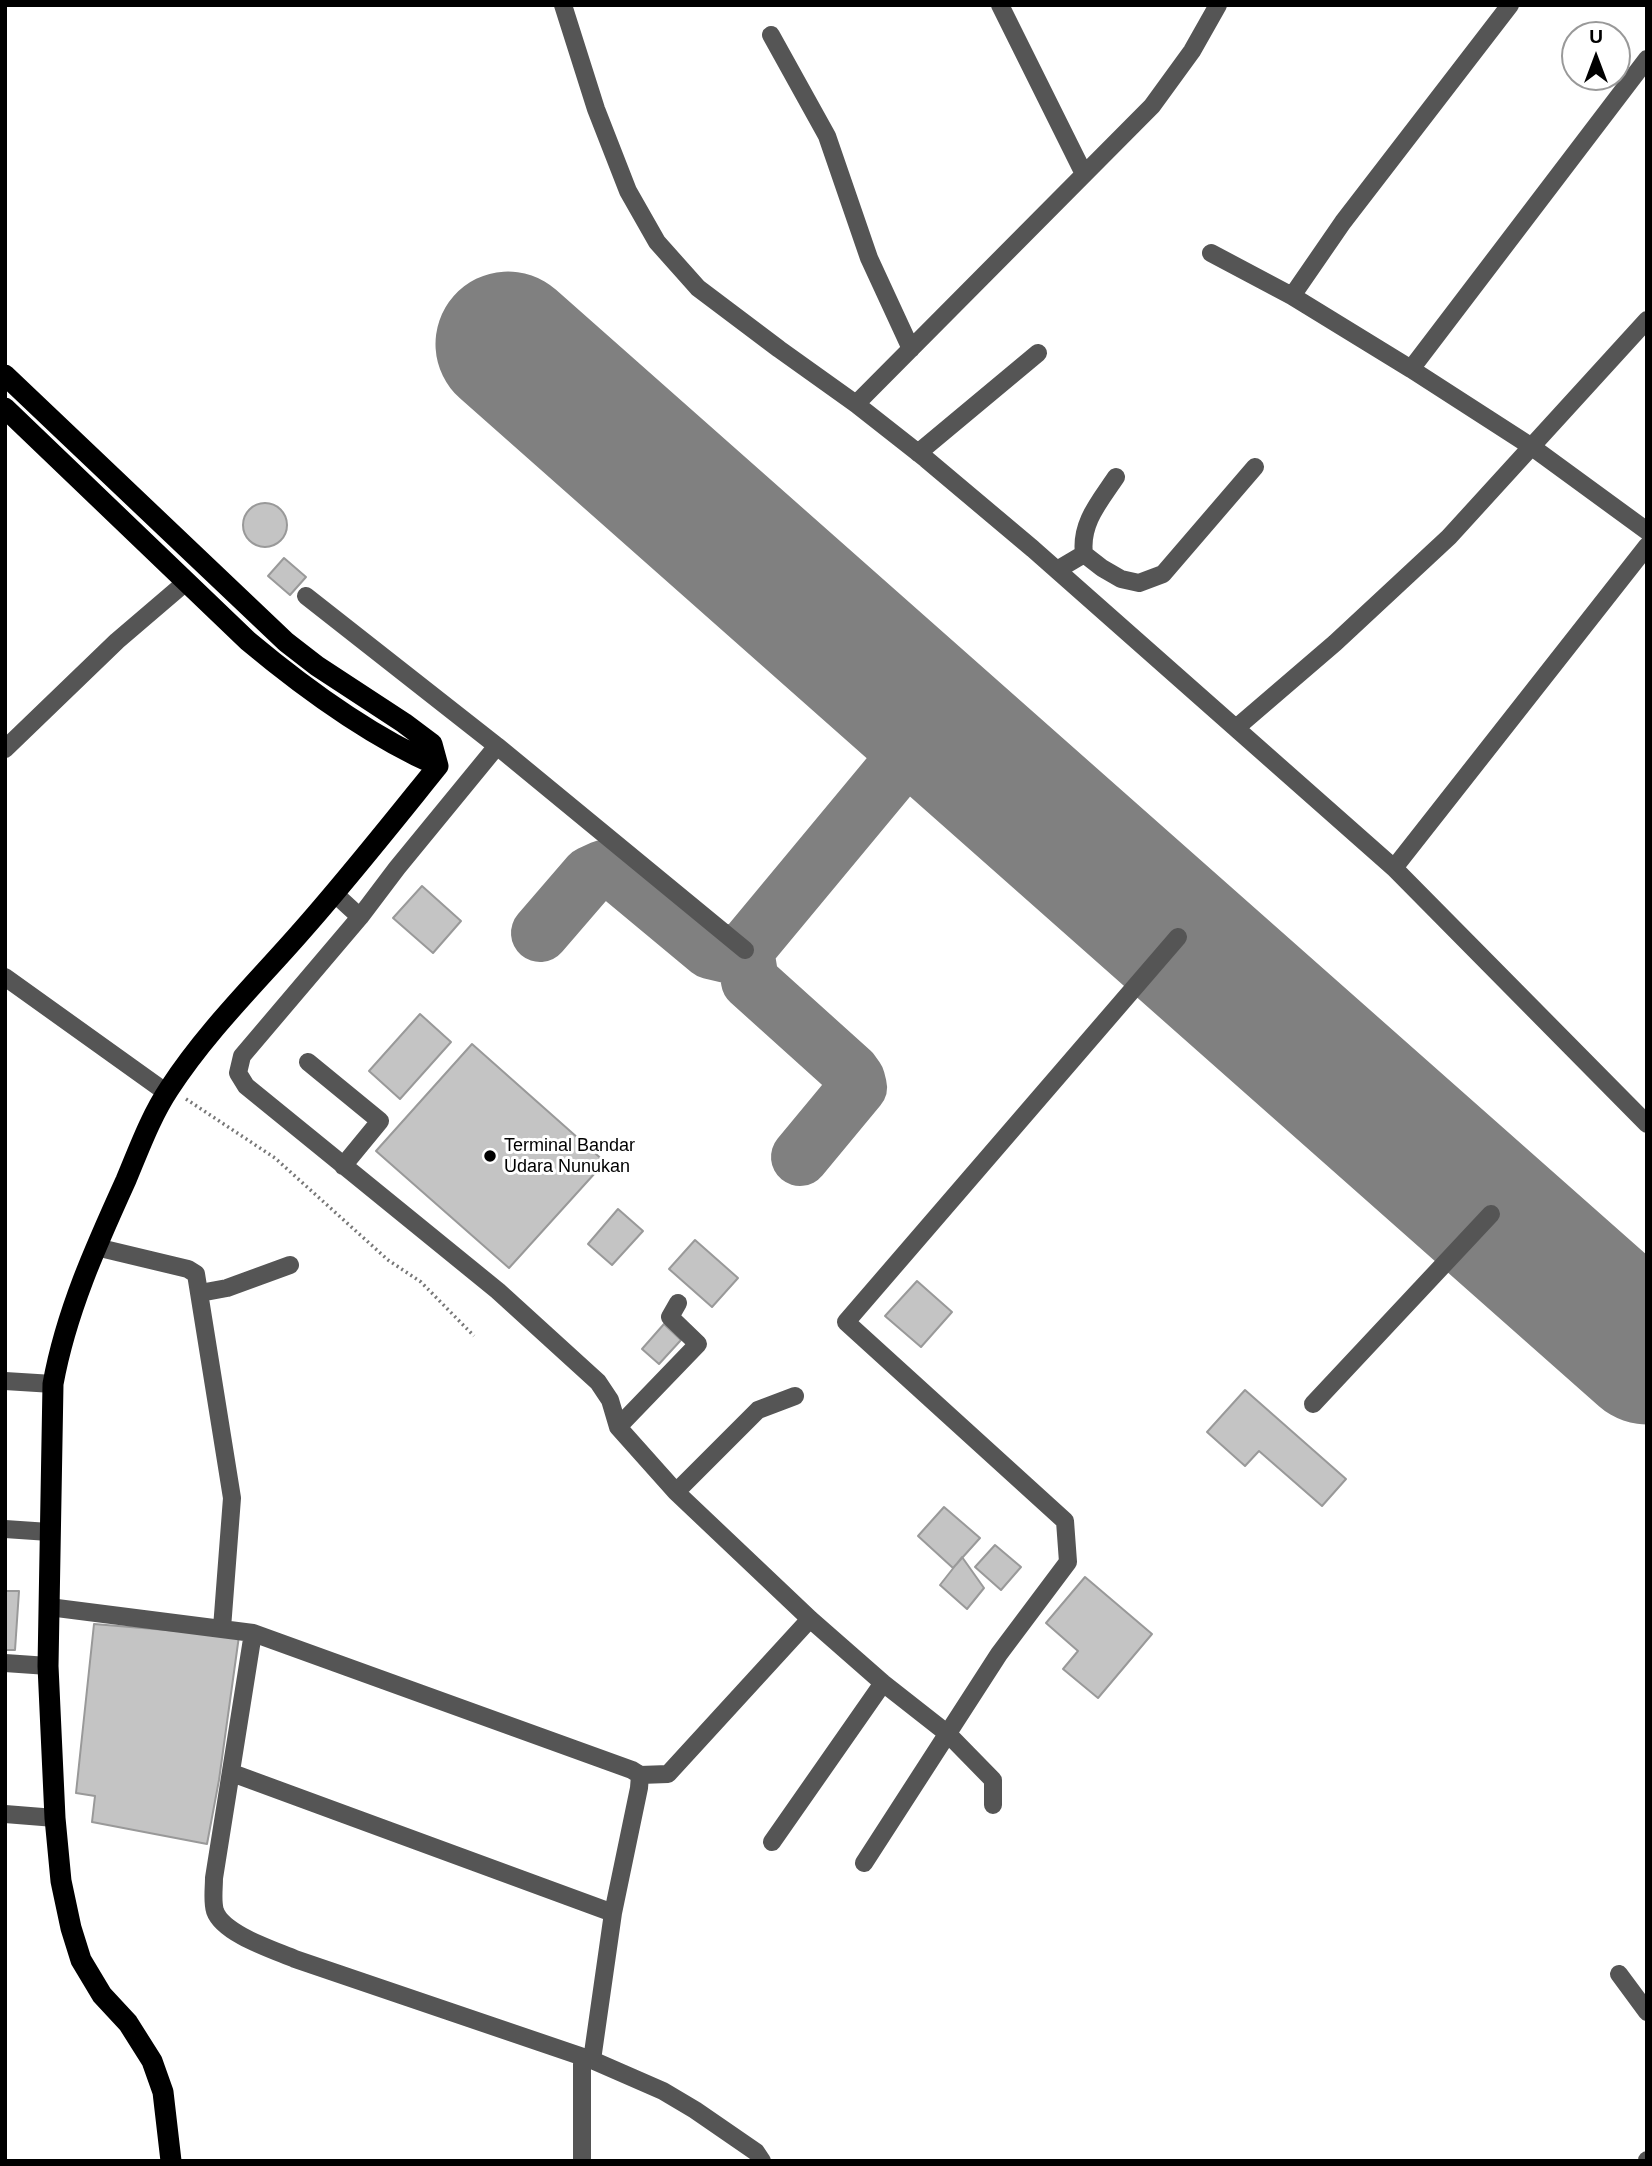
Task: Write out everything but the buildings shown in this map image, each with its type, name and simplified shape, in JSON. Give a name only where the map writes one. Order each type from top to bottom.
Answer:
[{"type":"highway","points":[[5,375],[286,642],[432,744],[438,766]]},
{"type":"highway","points":[[5,408],[272,662],[373,732],[418,758],[438,766]]},
{"type":"highway","points":[[171,2161],[163,2092],[152,2061],[128,2024],[103,1996],[81,1960],[61,1881],[55,1818],[48,1666],[53,1384],[70,1312],[154,1116],[168,1091],[199,1047],[335,894],[438,766]]},
{"type":"street","points":[[563,5],[596,109],[628,191],[657,242],[698,288],[856,404],[1057,570],[1394,868],[1647,1124]]},
{"type":"street","points":[[1000,5],[1083,174]]},
{"type":"street","points":[[856,404],[1152,106],[1192,51],[1218,5]]},
{"type":"street","points":[[1292,296],[1343,222],[1510,5]]},
{"type":"street","points":[[771,35],[827,136],[869,257],[911,349]]},
{"type":"street","points":[[1412,369],[1647,60]]},
{"type":"street","points":[[1211,253],[1292,296],[1412,369],[1532,447],[1647,531]]},
{"type":"street","points":[[1236,728],[1335,643],[1449,537],[1647,320]]},
{"type":"street","points":[[918,453],[1038,353]]},
{"type":"street","points":[[1116,477],[1088,519],[1083,542],[1084,554],[1121,579],[1139,583],[1163,574],[1255,467]]},
{"type":"street","points":[[1394,868],[1647,546]]},
{"type":"street","points":[[1057,570],[1084,554]]},
{"type":"street","points":[[5,750],[117,641],[186,582]]},
{"type":"street","points":[[306,596],[498,746],[745,950]]},
{"type":"street","points":[[498,746],[242,1056],[238,1073],[246,1086],[498,1291],[598,1382],[610,1400],[618,1427],[676,1492],[810,1619],[883,1683],[948,1734],[993,1780],[993,1805]]},
{"type":"street","points":[[335,894],[360,916]]},
{"type":"street","points":[[864,1863],[999,1654],[1068,1562],[1065,1521],[846,1322],[1178,937]]},
{"type":"street","points":[[5,977],[88,1038],[168,1091]]},
{"type":"street","points":[[308,1062],[380,1121],[343,1166]]},
{"type":"street","points":[[1313,1404],[1492,1214]]},
{"type":"street","points":[[96,1247],[188,1269],[196,1274],[232,1498],[222,1628]]},
{"type":"street","points":[[200,1293],[253,1280],[290,1265]]},
{"type":"street","points":[[618,1427],[698,1344],[670,1317],[678,1303]]},
{"type":"street","points":[[5,1381],[53,1384]]},
{"type":"street","points":[[676,1492],[758,1410],[795,1396]]},
{"type":"street","points":[[5,1529],[49,1532]]},
{"type":"street","points":[[49,1607],[253,1633],[640,1775],[668,1774],[810,1619]]},
{"type":"street","points":[[253,1633],[214,1878],[214,1909],[219,1918],[229,1928],[254,1942],[295,1959],[587,2059],[663,2091],[755,2152],[762,2161]]},
{"type":"street","points":[[5,1663],[48,1666]]},
{"type":"street","points":[[772,1842],[883,1683]]},
{"type":"street","points":[[232,1773],[613,1913]]},
{"type":"street","points":[[582,2161],[587,2059],[640,1775]]},
{"type":"street","points":[[5,1814],[55,1818]]},
{"type":"street","points":[[1619,1974],[1647,2012]]},
{"type":"path","points":[[168,1091],[275,1158],[388,1260],[421,1282],[474,1336]]},
{"type":"taxiway","points":[[540,933],[590,875],[603,869],[615,871],[710,950],[727,954],[745,950],[902,761],[906,722],[901,691]]},
{"type":"taxiway","points":[[902,761],[933,753],[971,754]]},
{"type":"taxiway","points":[[745,950],[750,981],[856,1079],[858,1087],[800,1157]]},
{"type":"runway","points":[[508,344],[1647,1352]]},
{"type":"place","name":"Terminal Bandar Udara Nunukan","points":[[490,1156]]}]
